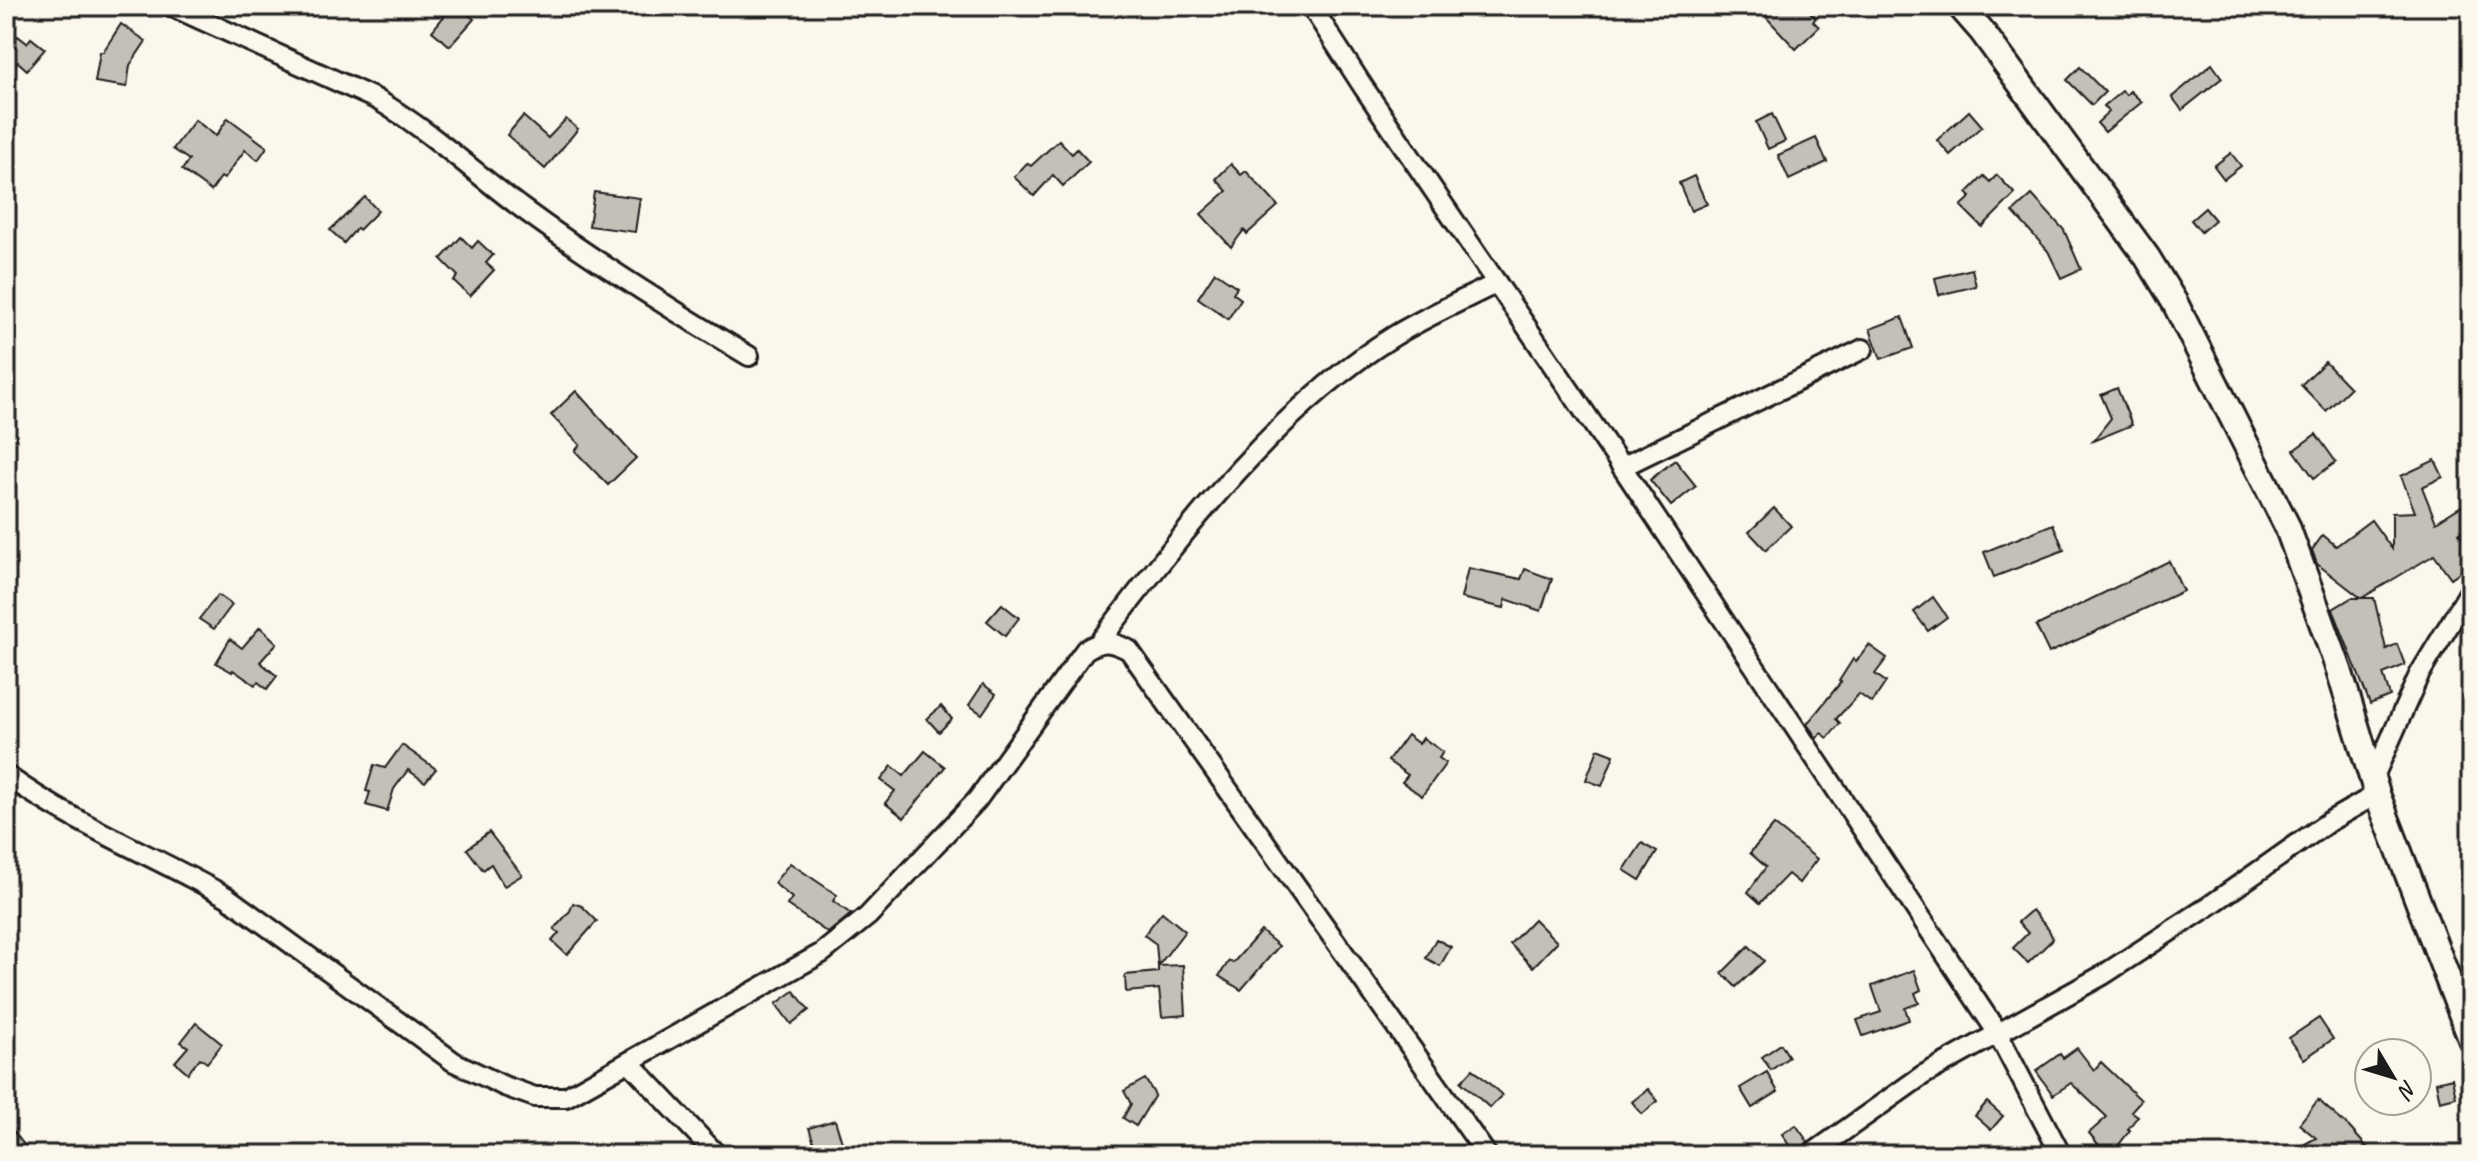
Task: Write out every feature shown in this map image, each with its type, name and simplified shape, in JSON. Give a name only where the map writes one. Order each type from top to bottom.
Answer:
[{"type":"street","points":[[171,6],[376,99],[406,116],[522,208],[668,308],[749,356]]},
{"type":"street","points":[[1311,6],[1997,1032],[2061,1155]]},
{"type":"street","points":[[1960,6],[1981,30],[2147,257],[2175,303],[2287,526],[2339,670],[2374,787],[2471,1039]]},
{"type":"street","points":[[6,775],[81,824],[227,897],[454,1062],[535,1097],[566,1097],[822,953],[845,937],[977,800],[1085,650],[1100,641],[1187,529],[1266,441],[1342,373],[1394,336],[1497,283]]},
{"type":"street","points":[[1622,467],[1863,349]]},
{"type":"street","points":[[1810,1155],[1923,1075],[2103,975],[2209,906],[2374,787],[2419,675],[2471,589]]},
{"type":"street","points":[[1100,641],[1114,642],[1129,650],[1487,1155]]},
{"type":"street","points":[[629,1062],[717,1155]]},
{"type":"building","points":[[434,6],[458,6],[474,19],[450,46],[432,31],[445,15]]},
{"type":"building","points":[[1778,6],[1804,6],[1816,18],[1813,21],[1819,27],[1796,49],[1766,17]]},
{"type":"building","points":[[121,24],[146,41],[130,65],[127,87],[95,82],[100,52]]},
{"type":"building","points":[[18,36],[27,43],[31,38],[45,49],[27,70],[18,62],[6,77],[6,51]]},
{"type":"building","points":[[2212,64],[2222,78],[2182,110],[2172,97]]},
{"type":"building","points":[[2080,67],[2105,92],[2092,105],[2067,80]]},
{"type":"building","points":[[2122,91],[2126,95],[2130,91],[2142,102],[2105,132],[2097,123],[2109,112],[2104,106]]},
{"type":"building","points":[[1969,111],[1982,126],[1950,155],[1937,140]]},
{"type":"building","points":[[1772,114],[1785,141],[1768,149],[1756,122]]},
{"type":"building","points":[[523,116],[548,138],[566,119],[578,129],[545,169],[507,135]]},
{"type":"building","points":[[228,118],[267,147],[258,160],[245,150],[211,191],[182,170],[189,160],[173,149],[195,120],[216,136]]},
{"type":"building","points":[[1816,138],[1827,162],[1789,180],[1778,155]]},
{"type":"building","points":[[1059,140],[1072,154],[1077,149],[1089,162],[1063,186],[1053,175],[1034,196],[1014,177],[1027,163],[1031,166]]},
{"type":"building","points":[[2231,153],[2241,166],[2224,179],[2214,166]]},
{"type":"building","points":[[1231,164],[1241,175],[1246,171],[1278,206],[1247,234],[1244,230],[1231,247],[1201,214],[1227,191],[1216,179]]},
{"type":"building","points":[[1997,175],[2015,194],[1982,227],[1961,206],[1971,197],[1967,193],[1984,176],[1990,182]]},
{"type":"building","points":[[1694,176],[1707,204],[1691,211],[1679,183]]},
{"type":"building","points":[[594,192],[640,198],[635,232],[589,226]]},
{"type":"building","points":[[2032,195],[2064,230],[2081,269],[2061,278],[2048,251],[2013,212]]},
{"type":"building","points":[[365,197],[378,211],[344,243],[330,230]]},
{"type":"building","points":[[2205,208],[2215,220],[2201,232],[2191,220]]},
{"type":"building","points":[[461,237],[472,248],[478,241],[493,255],[486,263],[494,270],[470,296],[454,281],[458,276],[441,259]]},
{"type":"building","points":[[1972,269],[1976,286],[1939,295],[1935,278]]},
{"type":"building","points":[[1215,272],[1237,287],[1233,293],[1241,299],[1228,319],[1198,298]]},
{"type":"building","points":[[1902,317],[1913,348],[1881,359],[1870,329]]},
{"type":"building","points":[[2325,362],[2350,388],[2326,411],[2301,385]]},
{"type":"building","points":[[2117,388],[2132,425],[2093,441],[2111,418],[2101,395]]},
{"type":"building","points":[[576,391],[636,458],[608,485],[575,451],[580,445],[551,415]]},
{"type":"building","points":[[2316,434],[2336,462],[2314,478],[2294,450]]},
{"type":"building","points":[[1675,460],[1696,486],[1671,506],[1650,480]]},
{"type":"building","points":[[2435,460],[2443,477],[2422,487],[2436,522],[2471,500],[2471,525],[2459,533],[2471,550],[2471,564],[2451,578],[2434,555],[2362,598],[2374,598],[2386,649],[2397,644],[2405,665],[2383,674],[2390,696],[2370,704],[2333,609],[2351,598],[2361,598],[2317,564],[2312,550],[2323,535],[2336,546],[2371,520],[2392,549],[2392,513],[2415,512],[2401,476]]},
{"type":"building","points":[[1774,508],[1791,526],[1766,550],[1749,532]]},
{"type":"building","points":[[2053,524],[2064,550],[1994,577],[1984,552]]},
{"type":"building","points":[[2169,561],[2183,591],[2049,653],[2036,626]]},
{"type":"building","points":[[1468,568],[1521,579],[1525,569],[1552,579],[1541,611],[1506,599],[1504,608],[1461,598]]},
{"type":"building","points":[[218,595],[232,605],[214,629],[199,619]]},
{"type":"building","points":[[1933,597],[1947,617],[1928,631],[1914,612]]},
{"type":"building","points":[[1002,604],[1019,618],[1005,636],[987,621]]},
{"type":"building","points":[[260,627],[277,643],[260,662],[277,676],[267,689],[216,663],[230,639],[242,648]]},
{"type":"building","points":[[1869,645],[1887,658],[1875,674],[1886,682],[1872,703],[1859,694],[1836,719],[1840,723],[1828,738],[1821,733],[1817,738],[1807,724],[1841,682],[1853,659],[1856,662]]},
{"type":"building","points":[[983,684],[996,694],[982,714],[969,705]]},
{"type":"building","points":[[941,706],[952,719],[939,732],[927,719]]},
{"type":"building","points":[[1407,735],[1419,744],[1423,738],[1443,752],[1439,758],[1446,763],[1422,796],[1402,782],[1408,775],[1388,761]]},
{"type":"building","points":[[402,745],[436,769],[425,782],[408,770],[394,789],[387,811],[366,805],[370,792],[366,791],[374,765],[385,768]]},
{"type":"building","points":[[1598,749],[1614,755],[1602,786],[1586,780]]},
{"type":"building","points":[[925,751],[945,767],[904,818],[885,803],[895,791],[881,780],[892,766],[904,776]]},
{"type":"building","points":[[1774,825],[1817,859],[1799,883],[1788,874],[1760,903],[1748,892],[1766,867],[1750,853]]},
{"type":"building","points":[[489,832],[522,875],[504,886],[491,864],[483,870],[467,849]]},
{"type":"building","points":[[1642,843],[1657,852],[1640,880],[1624,870]]},
{"type":"building","points":[[790,863],[837,895],[833,901],[851,914],[828,933],[787,905],[792,898],[774,883]]},
{"type":"building","points":[[573,903],[582,906],[597,921],[567,955],[552,941],[559,933],[554,929]]},
{"type":"building","points":[[2032,910],[2053,939],[2028,963],[2013,948],[2028,933],[2018,922]]},
{"type":"building","points":[[1162,912],[1185,931],[1158,966],[1156,944],[1144,935]]},
{"type":"building","points":[[1534,919],[1557,942],[1533,967],[1510,944]]},
{"type":"building","points":[[1261,931],[1279,946],[1241,990],[1219,976],[1229,961],[1233,963]]},
{"type":"building","points":[[1436,939],[1451,947],[1440,966],[1426,958]]},
{"type":"building","points":[[1749,946],[1764,961],[1736,987],[1722,973]]},
{"type":"building","points":[[1183,965],[1186,1015],[1162,1017],[1159,989],[1126,992],[1125,975],[1158,972],[1158,966]]},
{"type":"building","points":[[1914,970],[1921,990],[1915,993],[1919,1003],[1905,1008],[1909,1020],[1863,1036],[1857,1020],[1881,1012],[1872,986]]},
{"type":"building","points":[[794,991],[809,1010],[791,1024],[776,1004]]},
{"type":"building","points":[[2319,1018],[2333,1039],[2304,1059],[2289,1038]]},
{"type":"building","points":[[196,1023],[222,1044],[207,1063],[200,1058],[188,1073],[175,1062],[188,1047],[181,1042]]},
{"type":"building","points":[[1781,1044],[1789,1057],[1771,1070],[1762,1057]]},
{"type":"building","points":[[2077,1048],[2094,1070],[2101,1062],[2141,1100],[2131,1111],[2138,1116],[2111,1155],[2107,1155],[2089,1133],[2107,1117],[2071,1083],[2053,1095],[2036,1071],[2060,1054],[2063,1058]]},
{"type":"building","points":[[1473,1069],[1502,1095],[1490,1108],[1461,1082]]},
{"type":"building","points":[[1767,1072],[1778,1092],[1752,1108],[1740,1088]]},
{"type":"building","points":[[2452,1078],[2456,1097],[2440,1101],[2436,1082]]},
{"type":"building","points":[[1145,1079],[1155,1095],[1136,1126],[1123,1118],[1131,1104],[1124,1091]]},
{"type":"building","points":[[1648,1089],[1658,1101],[1642,1114],[1632,1102]]},
{"type":"building","points":[[2318,1100],[2349,1127],[2374,1155],[2285,1155],[2316,1138],[2299,1124]]},
{"type":"building","points":[[1987,1102],[2003,1116],[1991,1130],[1975,1116]]},
{"type":"building","points":[[835,1120],[845,1152],[818,1155],[809,1128]]},
{"type":"building","points":[[6,1122],[25,1146],[30,1155],[6,1155]]},
{"type":"building","points":[[1796,1125],[1808,1142],[1798,1155],[1782,1134]]}]
